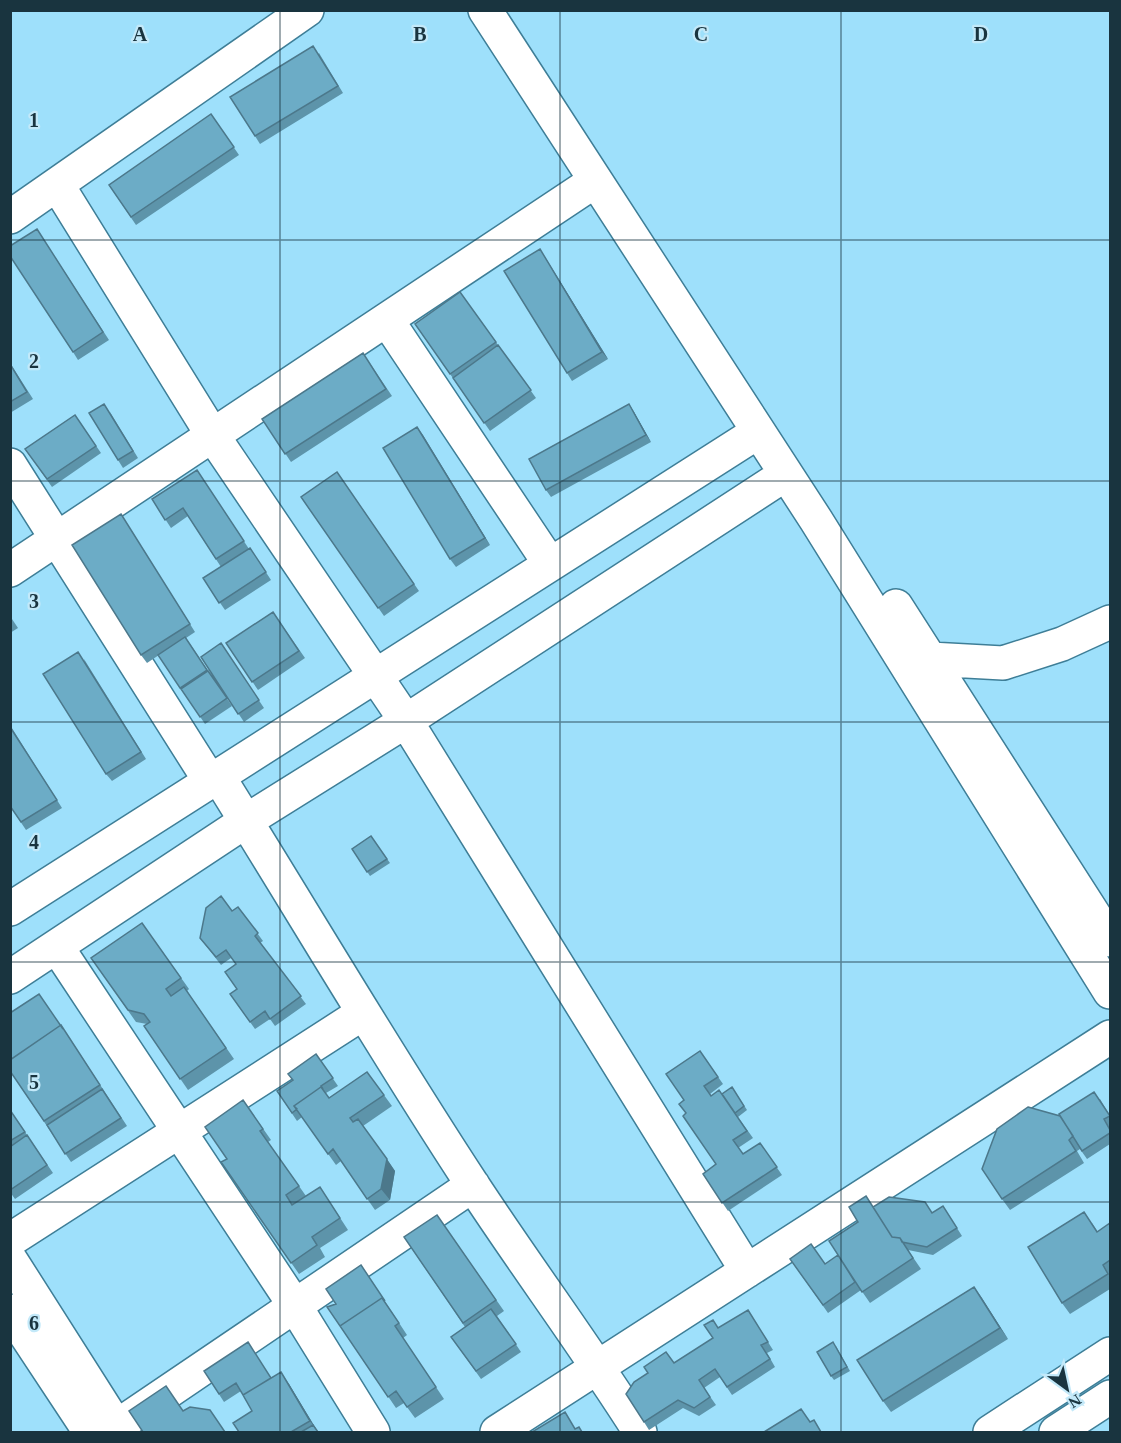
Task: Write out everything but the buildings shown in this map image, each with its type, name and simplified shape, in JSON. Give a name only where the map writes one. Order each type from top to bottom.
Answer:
[{"type":"street","points":[[10,217],[58,186],[307,10]]},
{"type":"street","points":[[485,10],[786,474],[1110,992]]},
{"type":"street","points":[[510,10],[1110,940]]},
{"type":"street","points":[[10,570],[57,541],[595,181]]},
{"type":"street","points":[[58,186],[213,436],[406,721],[747,1271]]},
{"type":"street","points":[[387,320],[550,564]]},
{"type":"street","points":[[14,897],[214,778],[758,432]]},
{"type":"street","points":[[10,465],[57,541],[214,778],[246,821],[363,1013],[473,1185],[599,1366],[640,1432]]},
{"type":"street","points":[[10,977],[246,821],[406,721],[786,474]]},
{"type":"street","points":[[930,659],[1004,663],[1062,644],[1110,622]]},
{"type":"street","points":[[57,947],[295,1306],[373,1432]]},
{"type":"street","points":[[10,1240],[363,1013]]},
{"type":"street","points":[[497,1432],[1110,1036]]},
{"type":"street","points":[[98,1430],[295,1306],[473,1185]]},
{"type":"street","points":[[10,1259],[98,1430]]},
{"type":"street","points":[[10,1311],[98,1430]]},
{"type":"street","points":[[990,1432],[1110,1354]]},
{"type":"street","points":[[1056,1432],[1110,1397]]}]
